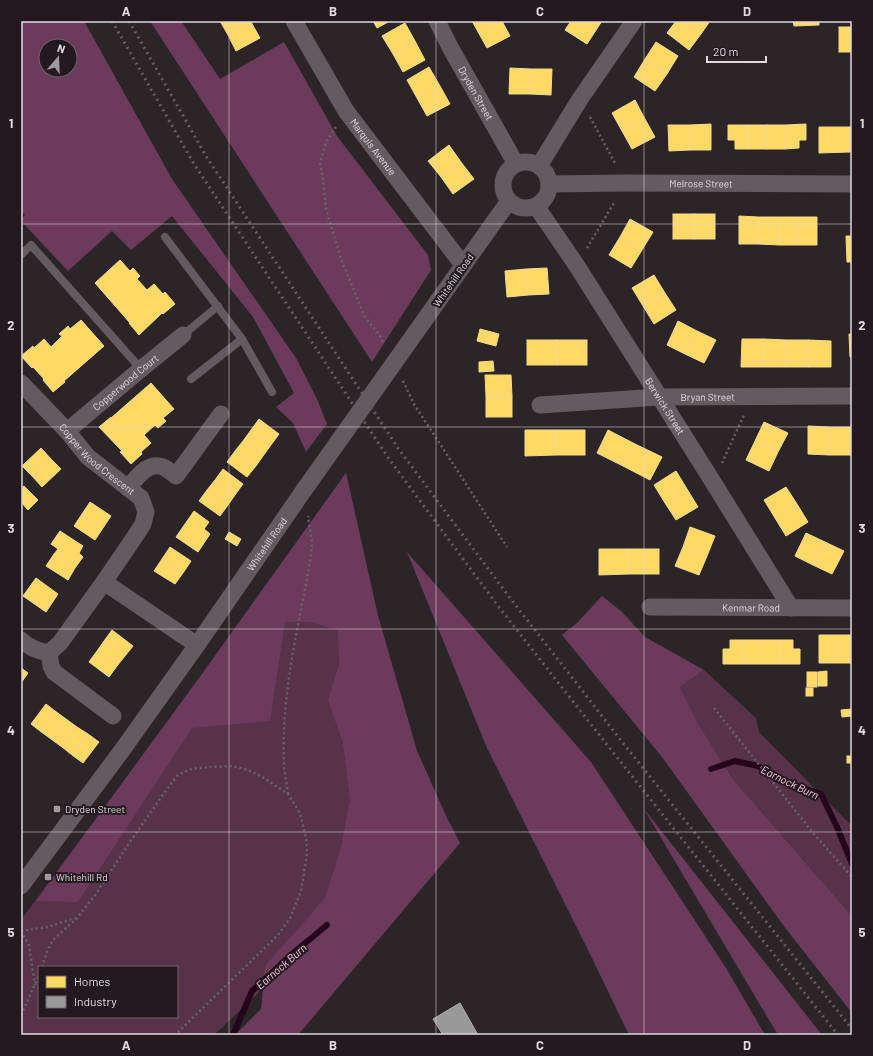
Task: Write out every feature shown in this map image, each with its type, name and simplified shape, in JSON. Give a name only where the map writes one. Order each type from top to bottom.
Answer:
[{"type":"street","name":"Marquis Avenue","points":[[294,21],[346,111],[463,265]]},
{"type":"street","name":"Dryden Street","points":[[437,21],[516,164]]},
{"type":"street","points":[[539,166],[580,99],[634,21]]},
{"type":"street","points":[[521,162],[533,163],[544,170],[548,177],[549,190],[542,202],[536,206],[522,208],[509,201],[505,195],[503,188],[506,174],[516,164],[521,162]]},
{"type":"street","name":"Melrose Street","points":[[549,184],[852,184]]},
{"type":"street","name":"Whitehill Road","points":[[21,886],[123,749],[509,201]]},
{"type":"street","name":"Berwick Street","points":[[536,206],[577,266],[791,608]]},
{"type":"street","name":"Copperwood Court","points":[[67,430],[183,335]]},
{"type":"street","name":"Copper Wood Crescent","points":[[21,384],[67,430],[88,457],[141,498],[146,512],[143,524],[104,582],[60,643],[49,653]]},
{"type":"street","name":"Bryan Street","points":[[540,405],[659,396],[852,396]]},
{"type":"street","points":[[128,488],[142,472],[152,465],[163,467],[176,476],[221,414]]},
{"type":"street","points":[[104,582],[197,644]]},
{"type":"street","name":"Kenmar Road","points":[[650,608],[852,608]]},
{"type":"street","points":[[21,640],[37,651],[49,653],[51,666],[54,672],[112,716]]},
{"type":"lane","points":[[166,237],[242,339],[272,392]]},
{"type":"lane","points":[[21,255],[31,246],[141,369]]},
{"type":"lane","points":[[183,335],[218,306]]},
{"type":"lane","points":[[191,379],[242,339]]},
{"type":"path","points":[[577,266],[625,183],[580,99]]},
{"type":"path","points":[[713,482],[752,396]]},
{"type":"path","points":[[288,794],[284,765],[284,722],[287,687],[310,562],[312,542],[304,490]]},
{"type":"path","points":[[714,708],[814,834],[852,877]]},
{"type":"path","points":[[42,966],[53,940],[76,918],[95,895],[132,839],[178,775],[191,769],[232,766],[248,770],[261,776],[288,794],[300,813],[306,838],[307,854],[301,891],[290,918],[278,935],[175,1035]]},
{"type":"path","points":[[35,985],[29,945],[21,931],[48,927],[76,918]]},
{"type":"path","points":[[21,1015],[38,978]]},
{"type":"shaded area","points":[[21,21],[84,21],[172,179],[296,358],[317,399],[327,424],[306,452],[293,423],[276,407],[294,393],[253,317],[172,216],[131,250],[112,231],[68,271],[21,221],[25,215],[21,211]]},
{"type":"shaded area","points":[[150,21],[181,21],[220,79],[284,42],[337,136],[428,255],[431,270],[372,362]]},
{"type":"shaded area","points":[[346,473],[378,616],[417,751],[446,816],[214,1035],[21,1035],[21,920],[196,683]]},
{"type":"shaded area","points":[[346,473],[378,616],[417,751],[446,816],[460,843],[298,1035],[235,1035],[261,1009],[265,966],[325,898],[341,848],[350,800],[343,743],[328,700],[339,665],[338,630],[311,622],[285,622],[270,721],[192,728],[78,902],[36,901]]},
{"type":"shaded area","points":[[407,552],[591,762],[726,968],[765,1035],[629,1035],[487,748]]},
{"type":"shaded area","points":[[602,596],[621,611],[645,637],[704,670],[680,687],[699,725],[732,778],[852,916],[852,1013],[783,925],[662,757],[562,635],[578,622]]},
{"type":"shaded area","points":[[704,670],[756,718],[759,732],[852,826],[852,916],[732,778],[699,725],[680,687]]},
{"type":"shaded area","points":[[644,809],[822,1035],[778,1035]]},
{"type":"building: Homes","points":[[220,21],[251,21],[251,22],[228,35]]},
{"type":"building: Homes","points":[[373,21],[390,21],[377,28]]},
{"type":"building: Homes","points":[[472,21],[494,21],[477,30]]},
{"type":"building: Homes","points":[[494,21],[502,21],[510,36],[487,48],[477,30]]},
{"type":"building: Homes","points":[[571,21],[589,21],[598,27],[587,44],[565,30]]},
{"type":"building: Homes","points":[[589,21],[602,21],[598,27]]},
{"type":"building: Homes","points":[[676,21],[683,21],[701,34],[689,50],[667,33]]},
{"type":"building: Homes","points":[[683,21],[710,21],[701,34]]},
{"type":"building: Homes","points":[[793,21],[819,21],[819,25],[794,26]]},
{"type":"building: Homes","points":[[251,22],[260,38],[236,51],[228,35]]},
{"type":"building: Homes","points":[[405,23],[415,41],[393,54],[382,36]]},
{"type":"building: Homes","points":[[839,27],[852,27],[852,52],[839,52]]},
{"type":"building: Homes","points":[[415,41],[425,60],[403,72],[393,54]]},
{"type":"building: Homes","points":[[656,42],[678,56],[667,74],[645,59]]},
{"type":"building: Homes","points":[[645,59],[667,74],[655,91],[634,77]]},
{"type":"building: Homes","points":[[429,67],[440,86],[417,98],[407,80]]},
{"type":"building: Homes","points":[[510,68],[531,69],[530,94],[509,94]]},
{"type":"building: Homes","points":[[531,69],[552,69],[551,95],[530,94]]},
{"type":"building: Homes","points":[[440,86],[450,104],[427,116],[417,98]]},
{"type":"building: Homes","points":[[635,100],[645,119],[622,131],[612,113]]},
{"type":"building: Homes","points":[[645,119],[655,137],[632,149],[622,131]]},
{"type":"building: Homes","points":[[711,124],[711,150],[690,150],[690,125]]},
{"type":"building: Homes","points":[[806,124],[806,140],[799,140],[799,148],[785,149],[785,125]]},
{"type":"building: Homes","points":[[668,125],[690,125],[690,150],[669,151]]},
{"type":"building: Homes","points":[[728,125],[748,125],[748,149],[735,149],[735,140],[728,140]]},
{"type":"building: Homes","points":[[748,125],[767,125],[767,149],[748,149]]},
{"type":"building: Homes","points":[[767,125],[785,125],[785,149],[767,149]]},
{"type":"building: Homes","points":[[819,127],[849,127],[849,152],[819,153]]},
{"type":"building: Homes","points":[[849,127],[852,127],[852,152],[849,152]]},
{"type":"building: Homes","points":[[449,145],[461,162],[441,177],[428,161]]},
{"type":"building: Homes","points":[[461,162],[474,179],[453,194],[441,177]]},
{"type":"building: Homes","points":[[673,214],[694,214],[694,239],[673,239]]},
{"type":"building: Homes","points":[[694,214],[715,214],[715,239],[694,239]]},
{"type":"building: Homes","points":[[739,216],[758,217],[758,244],[739,244]]},
{"type":"building: Homes","points":[[758,217],[779,217],[779,245],[758,244]]},
{"type":"building: Homes","points":[[779,217],[799,217],[798,245],[779,245]]},
{"type":"building: Homes","points":[[799,217],[817,217],[817,245],[798,245]]},
{"type":"building: Homes","points":[[630,219],[653,232],[642,250],[620,237]]},
{"type":"building: Homes","points":[[846,236],[852,236],[852,262],[847,262]]},
{"type":"building: Homes","points":[[620,237],[642,250],[631,268],[609,255]]},
{"type":"building: Homes","points":[[120,260],[130,271],[133,268],[140,276],[137,279],[147,290],[154,284],[163,294],[165,292],[175,304],[163,314],[162,313],[139,335],[95,283]]},
{"type":"building: Homes","points":[[547,268],[549,294],[528,295],[526,269]]},
{"type":"building: Homes","points":[[526,269],[528,295],[507,297],[505,271]]},
{"type":"building: Homes","points":[[654,275],[665,293],[643,306],[632,288]]},
{"type":"building: Homes","points":[[665,293],[676,310],[654,324],[643,306]]},
{"type":"building: Homes","points":[[81,320],[104,346],[53,392],[43,380],[44,379],[21,356],[33,346],[34,348],[44,339],[51,347],[62,336],[59,334],[68,326],[70,329]]},
{"type":"building: Homes","points":[[678,321],[697,331],[685,354],[667,345]]},
{"type":"building: Homes","points":[[480,329],[499,334],[496,346],[477,341]]},
{"type":"building: Homes","points":[[697,331],[716,340],[704,363],[685,354]]},
{"type":"building: Homes","points":[[849,334],[852,334],[852,357],[850,357]]},
{"type":"building: Homes","points":[[742,339],[764,339],[763,367],[741,367]]},
{"type":"building: Homes","points":[[764,339],[786,340],[786,367],[763,367]]},
{"type":"building: Homes","points":[[527,340],[557,340],[557,365],[527,365]]},
{"type":"building: Homes","points":[[557,340],[587,340],[587,365],[557,365]]},
{"type":"building: Homes","points":[[786,340],[808,340],[808,367],[786,367]]},
{"type":"building: Homes","points":[[808,340],[831,341],[831,367],[808,367]]},
{"type":"building: Homes","points":[[493,361],[494,371],[479,372],[479,362]]},
{"type":"building: Homes","points":[[485,375],[511,375],[512,396],[486,396]]},
{"type":"building: Homes","points":[[151,383],[174,409],[163,418],[166,421],[158,428],[155,425],[144,435],[151,443],[131,464],[120,452],[122,451],[99,427]]},
{"type":"building: Homes","points":[[486,396],[512,396],[512,417],[486,417]]},
{"type":"building: Homes","points":[[259,419],[279,434],[271,445],[251,430]]},
{"type":"building: Homes","points":[[764,422],[788,433],[778,452],[755,441]]},
{"type":"building: Homes","points":[[808,426],[830,427],[829,455],[808,454]]},
{"type":"building: Homes","points":[[830,427],[852,427],[852,455],[829,455]]},
{"type":"building: Homes","points":[[251,430],[271,445],[263,456],[243,441]]},
{"type":"building: Homes","points":[[525,430],[555,430],[555,455],[525,456]]},
{"type":"building: Homes","points":[[555,430],[585,430],[585,455],[555,455]]},
{"type":"building: Homes","points":[[608,430],[635,444],[623,466],[597,453]]},
{"type":"building: Homes","points":[[243,441],[263,456],[256,466],[235,451]]},
{"type":"building: Homes","points":[[755,441],[778,452],[769,471],[746,460]]},
{"type":"building: Homes","points":[[635,444],[662,457],[650,480],[623,466]]},
{"type":"building: Homes","points":[[41,448],[51,459],[32,476],[22,466]]},
{"type":"building: Homes","points":[[235,451],[256,466],[247,477],[227,462]]},
{"type":"building: Homes","points":[[51,459],[61,469],[42,487],[32,476]]},
{"type":"building: Homes","points":[[223,469],[243,484],[235,495],[215,480]]},
{"type":"building: Homes","points":[[676,471],[687,489],[665,503],[654,485]]},
{"type":"building: Homes","points":[[215,480],[235,495],[228,505],[207,490]]},
{"type":"building: Homes","points":[[24,486],[38,500],[28,510],[21,502],[21,489]]},
{"type":"building: Homes","points":[[786,487],[797,504],[775,518],[764,500]]},
{"type":"building: Homes","points":[[687,489],[698,507],[676,520],[665,503]]},
{"type":"building: Homes","points":[[207,490],[228,505],[220,516],[199,501]]},
{"type":"building: Homes","points":[[90,502],[111,516],[103,528],[82,514]]},
{"type":"building: Homes","points":[[797,504],[808,522],[786,536],[775,518]]},
{"type":"building: Homes","points":[[194,511],[209,522],[204,529],[210,534],[198,552],[176,537]]},
{"type":"building: Homes","points":[[82,514],[103,528],[95,540],[74,526]]},
{"type":"building: Homes","points":[[690,527],[715,536],[707,556],[683,547]]},
{"type":"building: Homes","points":[[60,531],[83,546],[79,553],[83,557],[75,568],[54,554],[58,549],[51,544]]},
{"type":"building: Homes","points":[[229,532],[241,539],[237,546],[225,539]]},
{"type":"building: Homes","points":[[806,533],[825,542],[813,565],[795,556]]},
{"type":"building: Homes","points":[[825,542],[844,551],[832,574],[813,565]]},
{"type":"building: Homes","points":[[170,547],[191,561],[183,573],[162,559]]},
{"type":"building: Homes","points":[[683,547],[707,556],[699,575],[675,566]]},
{"type":"building: Homes","points":[[599,549],[629,549],[629,574],[599,575]]},
{"type":"building: Homes","points":[[629,549],[659,549],[659,574],[629,574]]},
{"type":"building: Homes","points":[[54,554],[75,568],[68,580],[46,566]]},
{"type":"building: Homes","points":[[162,559],[183,573],[175,584],[154,571]]},
{"type":"building: Homes","points":[[36,578],[58,594],[46,612],[23,596]]},
{"type":"building: Homes","points":[[112,630],[133,646],[125,656],[104,641]]},
{"type":"building: Homes","points":[[819,635],[839,635],[838,663],[819,663]]},
{"type":"building: Homes","points":[[839,635],[852,635],[852,663],[838,663]]},
{"type":"building: Homes","points":[[730,640],[743,640],[743,664],[723,664],[723,649],[730,649]]},
{"type":"building: Homes","points":[[743,640],[761,640],[762,664],[743,664]]},
{"type":"building: Homes","points":[[761,640],[780,640],[780,664],[762,664]]},
{"type":"building: Homes","points":[[780,640],[793,640],[793,649],[800,649],[800,664],[780,664]]},
{"type":"building: Homes","points":[[104,641],[125,656],[117,666],[97,651]]},
{"type":"building: Homes","points":[[97,651],[117,666],[109,677],[89,662]]},
{"type":"building: Homes","points":[[21,668],[28,673],[21,683]]},
{"type":"building: Homes","points":[[827,671],[827,686],[818,686],[818,672]]},
{"type":"building: Homes","points":[[807,672],[817,672],[817,687],[807,687]]},
{"type":"building: Homes","points":[[806,688],[813,688],[813,696],[806,696]]},
{"type":"building: Homes","points":[[46,704],[55,711],[40,731],[31,724]]},
{"type":"building: Homes","points":[[852,709],[852,716],[842,717],[841,710]]},
{"type":"building: Homes","points":[[55,711],[66,719],[51,739],[40,731]]},
{"type":"building: Homes","points":[[66,719],[77,727],[62,747],[51,739]]},
{"type":"building: Homes","points":[[77,727],[88,734],[72,755],[62,747]]},
{"type":"building: Homes","points":[[88,734],[99,742],[83,763],[72,755]]},
{"type":"building: Homes","points":[[847,756],[852,756],[852,763],[847,763]]},
{"type":"building: Industry","points":[[460,1003],[478,1035],[443,1035],[433,1019]]},
{"type":"waterway","name":"Earnock Burn","points":[[711,769],[735,761],[758,766],[789,783],[821,794],[837,827],[852,864]]},
{"type":"waterway","name":"Earnock Burn","points":[[233,1035],[252,991],[292,954],[327,925]]},
{"type":"railway","points":[[112,21],[194,164],[389,459],[498,606],[838,1035]]},
{"type":"railway","points":[[129,21],[206,156],[400,451],[510,598],[623,743],[852,1029]]},
{"type":"place","name":"Dryden Street","points":[[57,809]]},
{"type":"place","name":"Whitehill Rd","points":[[48,877]]}]
